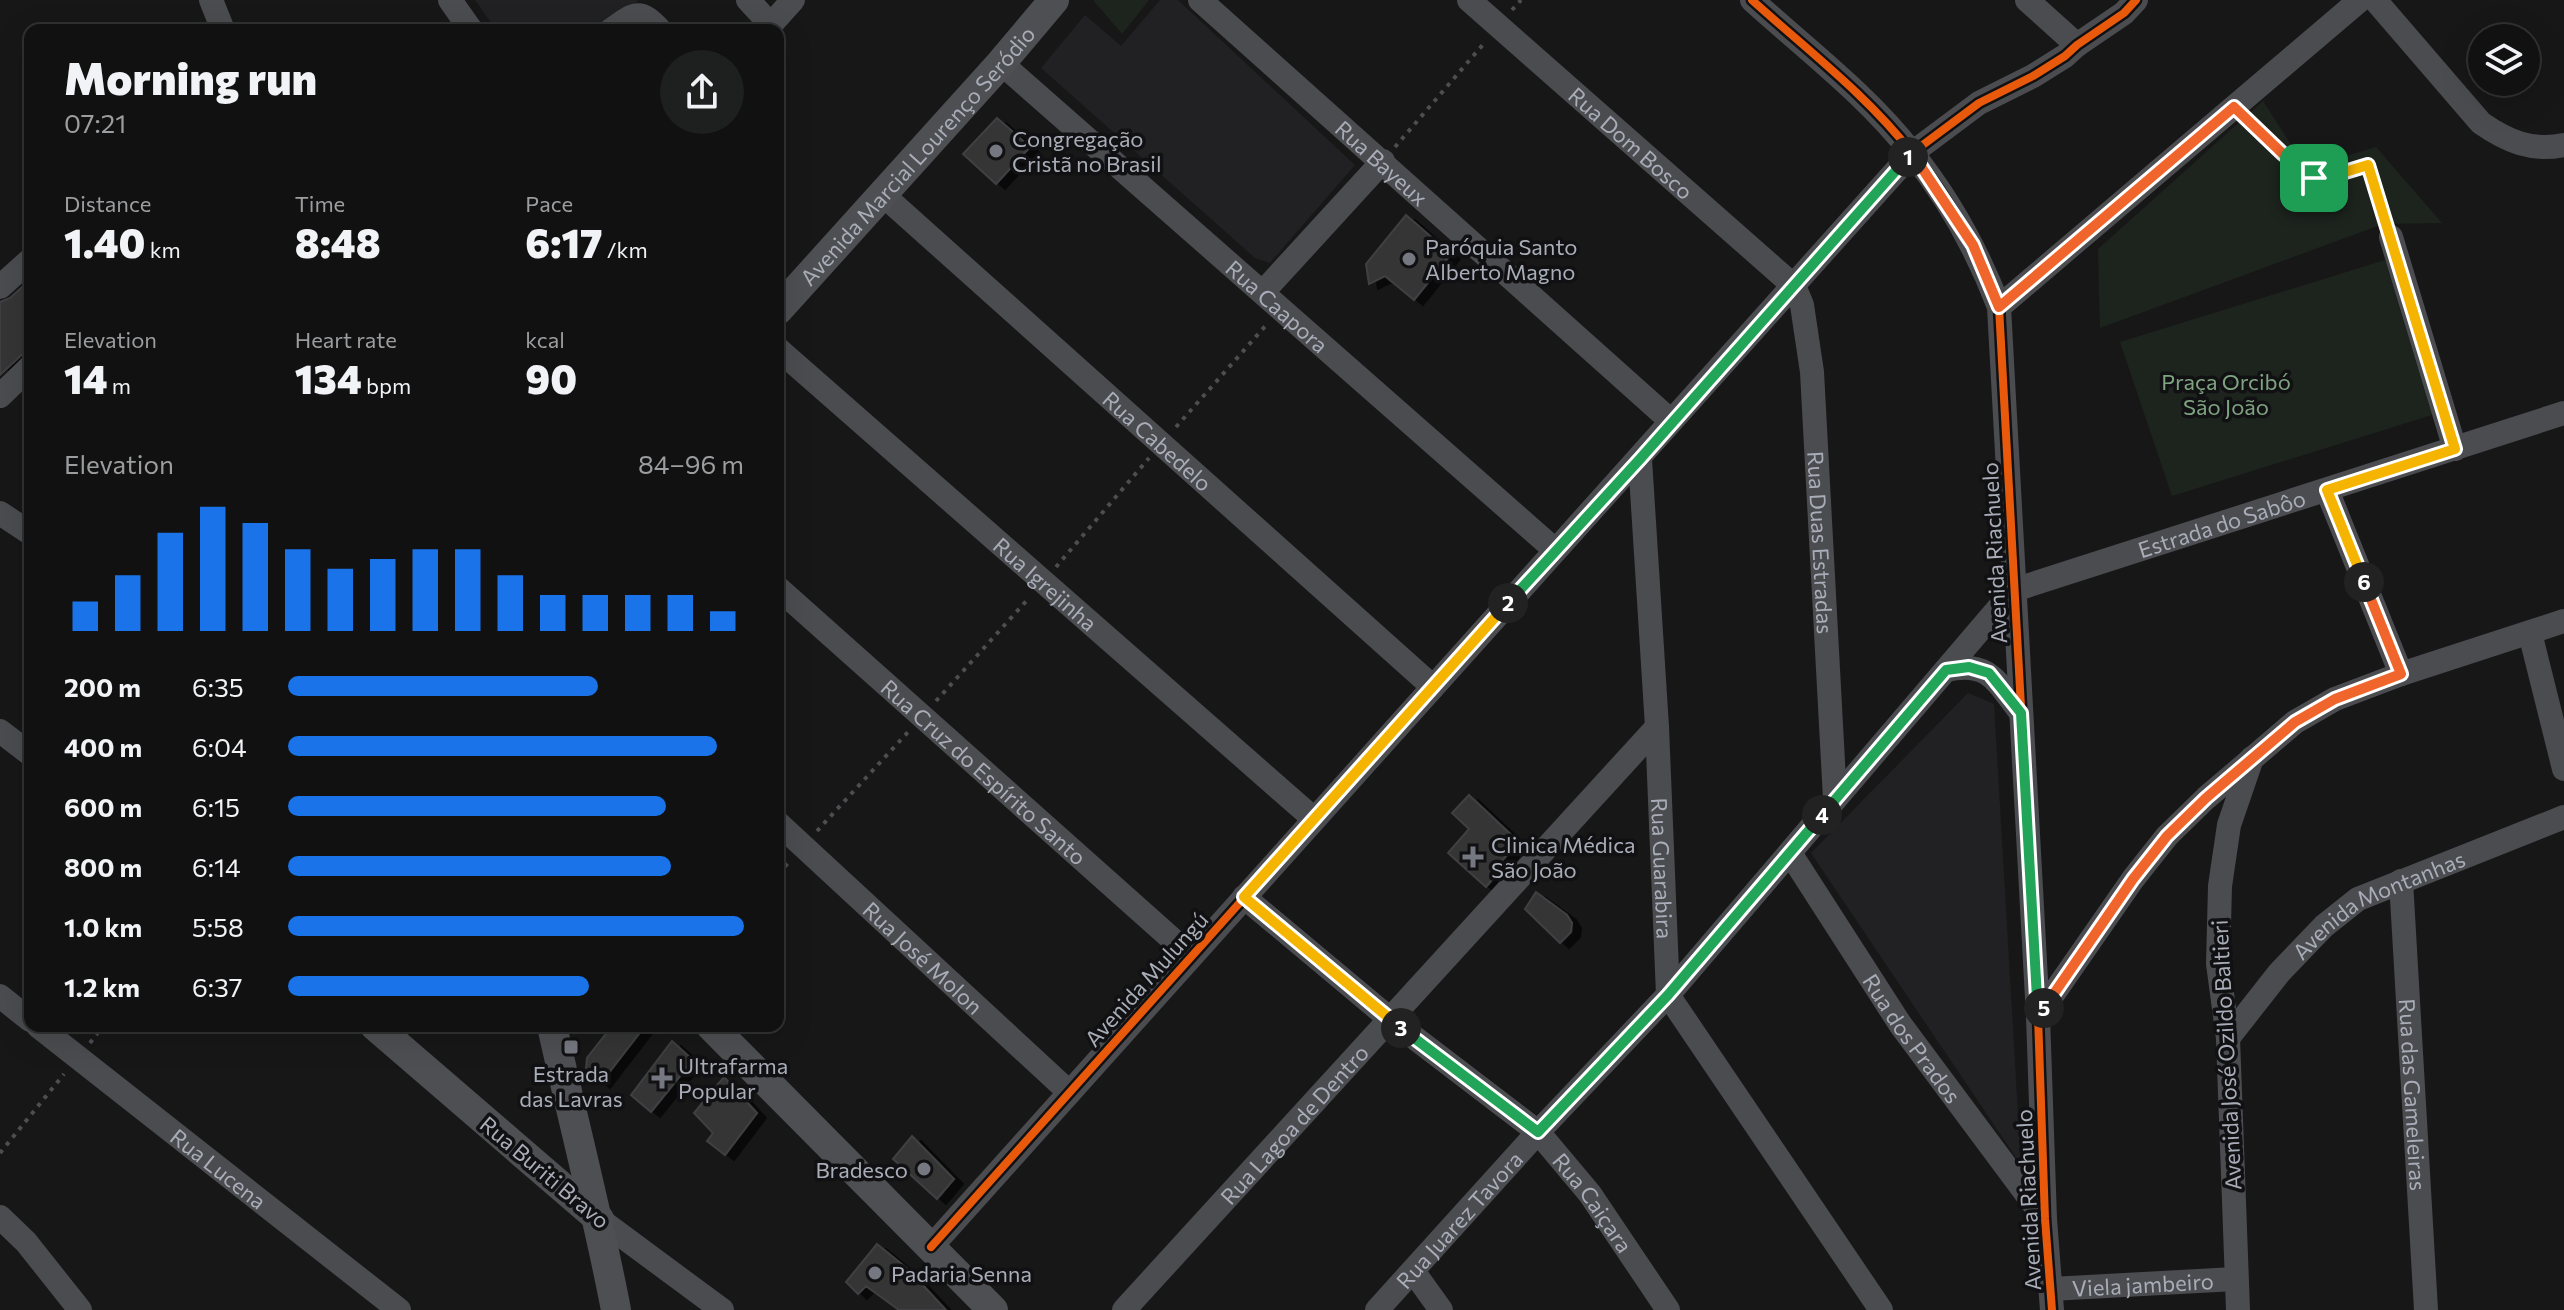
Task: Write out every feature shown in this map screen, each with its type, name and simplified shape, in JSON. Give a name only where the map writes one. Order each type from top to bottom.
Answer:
[{"type":"main road","name":"Avenida Marcial Lourenço Seródio","points":[[784,303],[1054,0]]},
{"type":"main road","name":"Rua Buriti Bravo","points":[[382,1032],[599,1219]]},
{"type":"main road","points":[[553,1032],[574,1129],[599,1219],[616,1310]]},
{"type":"main road","points":[[717,1032],[993,1310]]},
{"type":"main road","points":[[515,1147],[553,1151],[568,1141],[574,1129]]},
{"type":"street","points":[[211,0],[221,24]]},
{"type":"street","points":[[450,0],[467,24]]},
{"type":"street","points":[[748,0],[767,24]]},
{"type":"street","points":[[772,24],[793,0]]},
{"type":"street","name":"Rua Bayeux","points":[[1200,0],[1671,421]]},
{"type":"street","name":"Rua Dom Bosco","points":[[1469,0],[1794,286]]},
{"type":"street","name":"Avenida Riachuelo","points":[[1752,0],[1876,113],[1912,153],[1973,245],[1999,307],[2038,1016],[2045,1219],[2052,1299]]},
{"type":"street","points":[[2027,0],[2077,45]]},
{"type":"street","name":"Avenida Mulungú","points":[[931,1247],[1912,153],[1979,103],[2065,56],[2124,13],[2136,0]]},
{"type":"street","points":[[1999,307],[2360,0]]},
{"type":"street","points":[[2375,0],[2481,123],[2502,137],[2522,145],[2551,148],[2564,145]]},
{"type":"street","points":[[620,24],[640,14],[654,24]]},
{"type":"street","name":"Rua Caapora","points":[[1001,63],[1555,550]]},
{"type":"street","points":[[1263,292],[1383,161]]},
{"type":"street","name":"Rua Cabedelo","points":[[882,194],[1433,687]]},
{"type":"street","points":[[2391,237],[2455,449]]},
{"type":"street","points":[[0,287],[24,265]]},
{"type":"street","name":"Rua Duas Estradas","points":[[1794,286],[1802,305],[1812,372],[1835,799]]},
{"type":"street","name":"Rua Igrejinha","points":[[784,354],[1314,819]]},
{"type":"street","points":[[0,396],[24,373]]},
{"type":"street","name":"Estrada do Sabôo","points":[[2014,590],[2564,413]]},
{"type":"street","name":"Rua Guarabira","points":[[1640,459],[1657,727],[1668,995]]},
{"type":"street","points":[[2327,490],[2401,674]]},
{"type":"street","points":[[0,513],[24,529]]},
{"type":"street","name":"Rua Juarez Tavora","points":[[1377,1310],[1538,1132],[1668,995],[2014,590]]},
{"type":"street","name":"Rua Cruz do Espírito Santo","points":[[784,593],[1191,956]]},
{"type":"street","points":[[2038,1016],[2133,879],[2167,836],[2295,722],[2335,699],[2401,674],[2564,621]]},
{"type":"street","points":[[2530,633],[2564,769]]},
{"type":"street","points":[[1946,670],[1969,667],[1989,673],[2021,713]]},
{"type":"street","name":"Rua Lagoa de Dentro","points":[[1124,1310],[1657,727]]},
{"type":"street","points":[[0,731],[24,749]]},
{"type":"street","name":"Avenida José Ozildo Baltieri","points":[[2238,1310],[2228,1038],[2218,964],[2220,886],[2229,825],[2253,757]]},
{"type":"street","name":"Avenida Montanhas","points":[[2228,1038],[2279,973],[2324,926],[2358,899],[2564,817]]},
{"type":"street","name":"Rua José Molon","points":[[784,829],[1069,1092]]},
{"type":"street","name":"Rua dos Prados","points":[[1790,853],[1900,1024],[2045,1219]]},
{"type":"street","name":"Rua das Gameleiras","points":[[2401,881],[2426,1310]]},
{"type":"street","name":"Rua Caiçara","points":[[1244,897],[1390,1019],[1538,1132],[1590,1194],[1668,1310]]},
{"type":"street","points":[[1668,995],[1881,1310]]},
{"type":"street","points":[[0,996],[24,1015]]},
{"type":"street","name":"Rua Lucena","points":[[46,1032],[399,1310]]},
{"type":"street","points":[[0,1217],[26,1242],[80,1310]]},
{"type":"street","name":"Rua Buriti Bravo","points":[[599,1219],[722,1310]]},
{"type":"street","points":[[1413,1271],[1441,1310]]},
{"type":"street","name":"Viela jambeiro","points":[[2052,1299],[2235,1279]]},
{"type":"path","points":[[1383,161],[1498,27]]},
{"type":"path","points":[[2234,107],[2283,154],[2314,178],[2322,179],[2368,165],[2391,237]]},
{"type":"path","points":[[0,1153],[98,1032]]},
{"type":"shaded area","points":[[475,0],[639,0],[604,24],[492,24]]},
{"type":"shaded area","points":[[1160,0],[1178,0],[1355,165],[1270,263],[1255,258],[1041,68],[1085,15],[1121,46]]},
{"type":"shaded area","points":[[1968,693],[1994,704],[2021,1165],[1811,853]]},
{"type":"green space","points":[[1093,0],[1149,0],[1122,34]]},
{"type":"green space","points":[[2263,101],[2306,168],[2376,147],[2442,223],[2383,224],[2100,328],[2098,249]]},
{"type":"green space","name":"Praça Orcibó São João","points":[[2385,260],[2432,415],[2172,496],[2120,342]]},
{"type":"building","name":"Congregação Cristã no Brasil","points":[[997,118],[1030,147],[996,184],[963,154]]},
{"type":"building","name":"Paróquia Santo Alberto Magno","points":[[1406,215],[1451,254],[1414,300],[1385,276],[1369,284],[1366,264]]},
{"type":"building","points":[[24,285],[24,353],[0,375],[0,302]]},
{"type":"building","points":[[1469,795],[1519,842],[1500,863],[1502,868],[1486,887],[1448,853],[1469,829],[1452,813]]},
{"type":"building","name":"Clinica Médica São João","points":[[1536,892],[1567,915],[1572,923],[1571,932],[1560,943],[1525,909]]},
{"type":"building","points":[[607,1032],[640,1032],[601,1083],[586,1068],[587,1058]]},
{"type":"building","name":"Ultrafarma Popular","points":[[672,1041],[693,1060],[651,1112],[631,1095]]},
{"type":"building","points":[[724,1077],[757,1113],[725,1155],[707,1141],[713,1133],[694,1113]]},
{"type":"building","name":"Bradesco","points":[[912,1136],[954,1179],[937,1199],[893,1159]]},
{"type":"building","points":[[877,1244],[920,1279],[946,1310],[899,1310],[866,1286],[858,1294],[846,1282]]},
{"type":"cycle path","points":[[1752,0],[1856,92],[1912,153],[1962,227],[1999,307],[2052,1310]]},
{"type":"cycle path","points":[[931,1247],[1912,153],[1979,103],[2065,56],[2124,13],[2136,0]]},
{"type":"place","name":"Congregação Cristã no Brasil","points":[[996,151]]},
{"type":"place","name":"Paróquia Santo Alberto Magno","points":[[1409,259]]},
{"type":"place","name":"Clinica Médica São João","points":[[1473,857]]},
{"type":"place","name":"Estrada das Lavras","points":[[571,1047]]},
{"type":"place","name":"Ultrafarma Popular","points":[[662,1078]]},
{"type":"place","name":"Bradesco","points":[[924,1169]]},
{"type":"place","name":"Padaria Senna","points":[[875,1273]]},
{"type":"route","points":[[2234,107],[2283,154],[2314,178],[2322,179],[2368,165],[2455,449],[2327,490],[2401,674],[2335,699],[2295,722],[2206,798],[2167,836],[2133,879],[2038,1016],[2021,713],[1989,673],[1979,668],[1946,670],[1668,995],[1538,1132],[1390,1019],[1244,897],[1912,153],[1973,245],[1999,307],[2234,107]]}]
